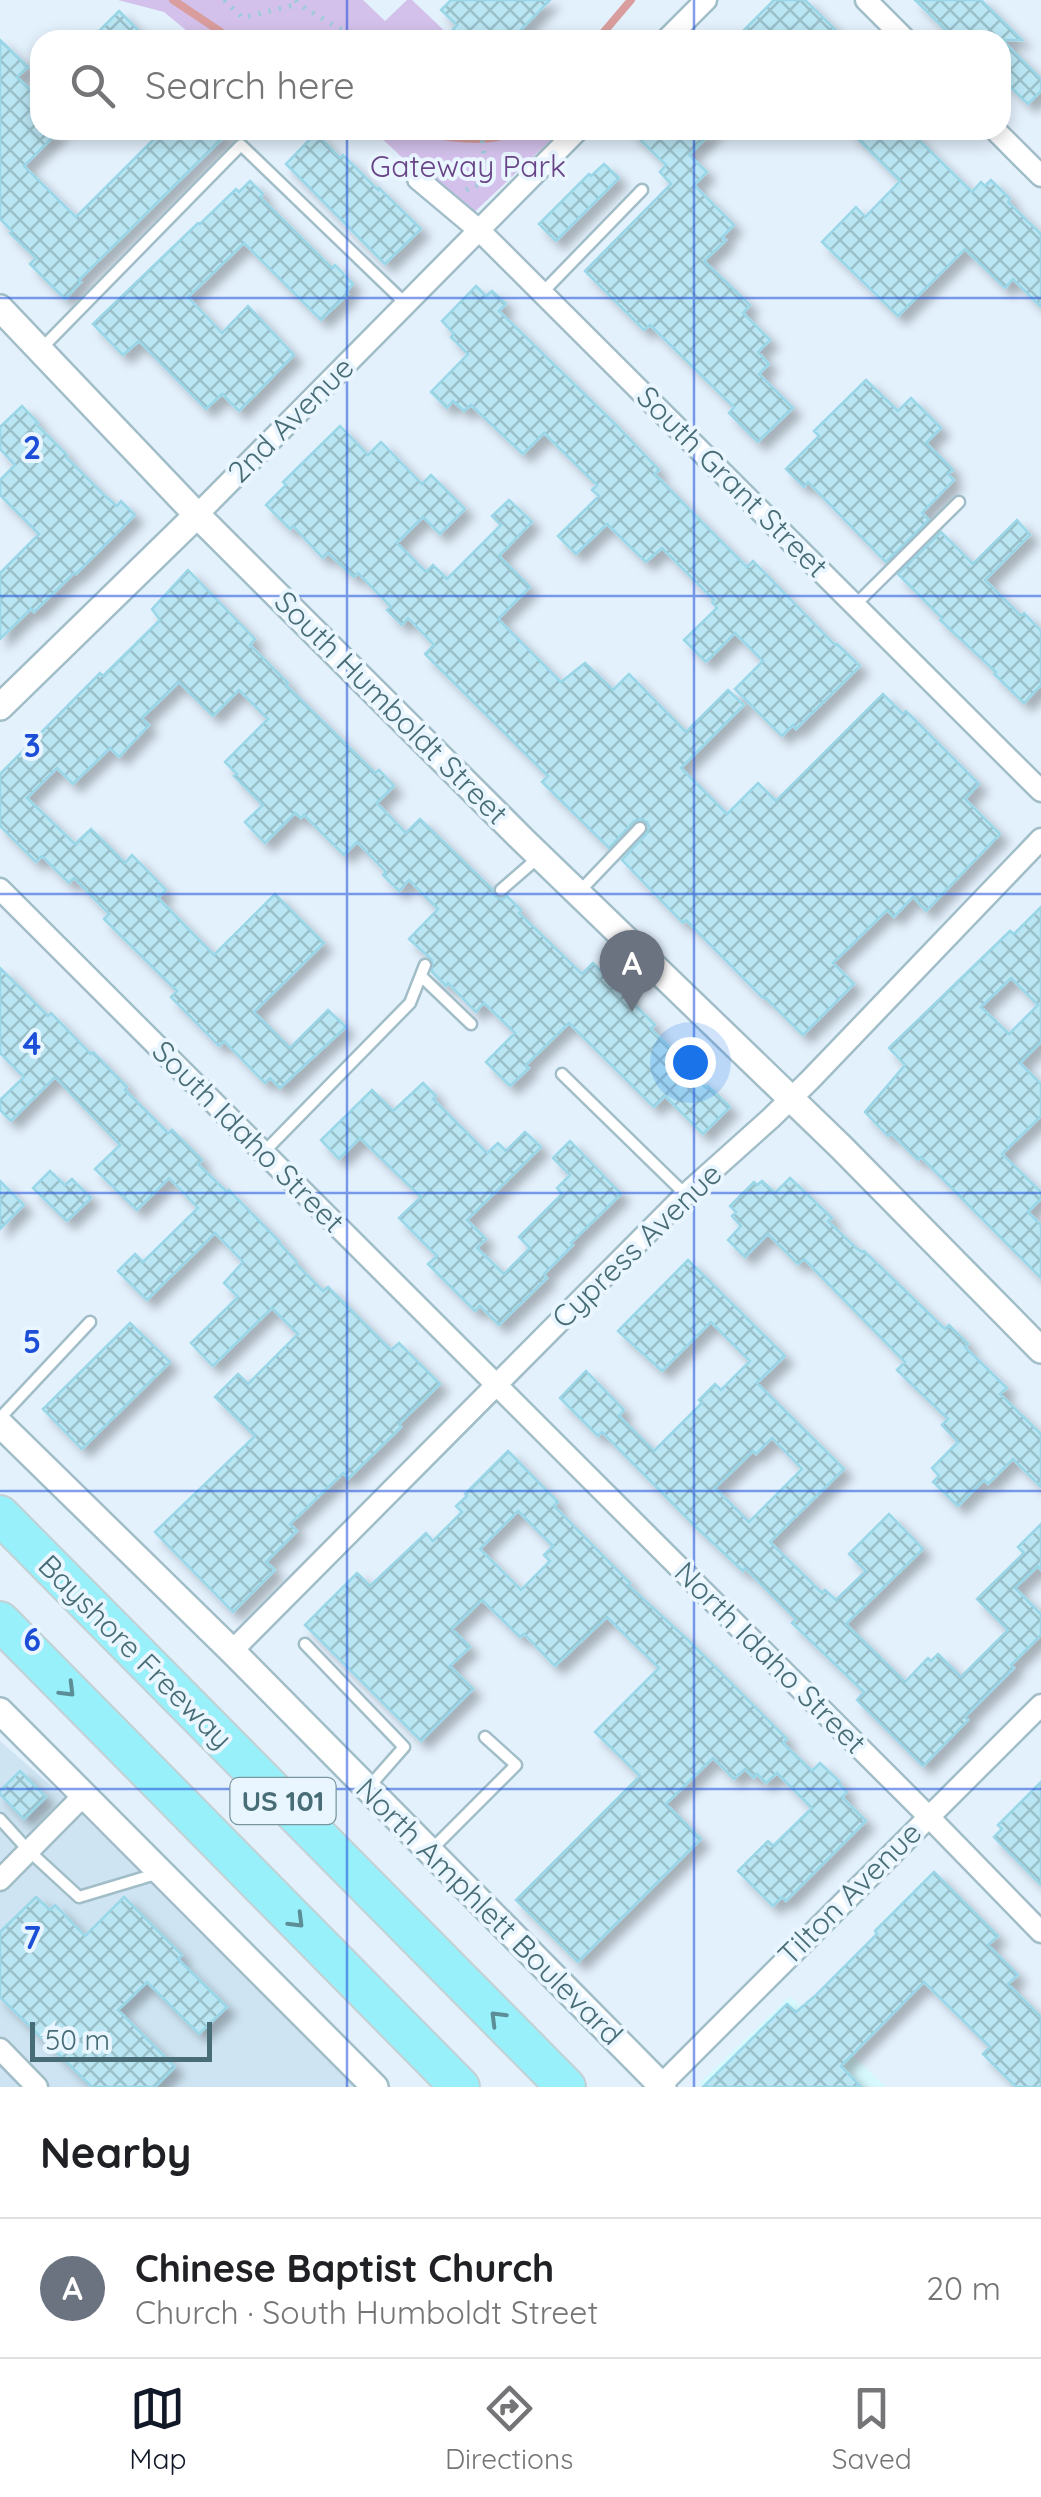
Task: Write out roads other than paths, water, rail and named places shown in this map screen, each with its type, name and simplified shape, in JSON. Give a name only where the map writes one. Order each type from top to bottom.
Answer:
[{"type":"highway","name":"Bayshore Freeway","points":[[0,1516],[566,2087]]},
{"type":"highway","name":"US 101","points":[[0,1620],[460,2087]]},
{"type":"street","points":[[676,30],[706,0]]},
{"type":"street","points":[[866,0],[896,30]]},
{"type":"street","name":"2nd Avenue","points":[[0,707],[197,515],[568,140]]},
{"type":"street","points":[[1006,140],[1041,176]]},
{"type":"street","name":"South Grant Street","points":[[418,179],[480,231],[1041,791]]},
{"type":"street","name":"South Humboldt Street","points":[[0,308],[197,515],[577,894],[791,1098],[1041,1350]]},
{"type":"street","name":"Cypress Avenue","points":[[232,1651],[686,1195],[791,1098],[1041,838]]},
{"type":"street","name":"South Idaho Street","points":[[0,889],[497,1384]]},
{"type":"street","name":"North Idaho Street","points":[[497,1384],[1041,1932]]},
{"type":"street","name":"North Amphlett Boulevard","points":[[0,1421],[662,2086]]},
{"type":"street","name":"Tilton Avenue","points":[[662,2086],[1041,1705]]},
{"type":"street","points":[[0,1711],[374,2087]]},
{"type":"street","points":[[0,1880],[83,1796]]},
{"type":"street","points":[[0,2049],[37,2087]]},
{"type":"lane","points":[[40,350],[241,145],[406,304]]},
{"type":"lane","points":[[542,293],[642,190]]},
{"type":"lane","points":[[854,605],[959,502]]},
{"type":"lane","points":[[577,894],[640,828]]},
{"type":"lane","points":[[502,890],[540,856]]},
{"type":"lane","points":[[264,1152],[410,1003],[423,971],[470,1024]]},
{"type":"lane","points":[[562,1074],[686,1195]]},
{"type":"lane","points":[[0,1421],[90,1322]]},
{"type":"lane","points":[[305,1644],[404,1747],[368,1788]]},
{"type":"lane","points":[[430,1852],[516,1764],[484,1737]]},
{"type":"lane","points":[[0,1820],[80,1897],[160,1872]]},
{"type":"waterway","points":[[173,0],[218,30]]},
{"type":"waterway","points":[[606,30],[631,0]]},
{"type":"place","name":"Chinese Baptist Church","points":[[632,1012]]},
{"type":"park label","name":"Gateway Park","points":[[468,167]]}]
